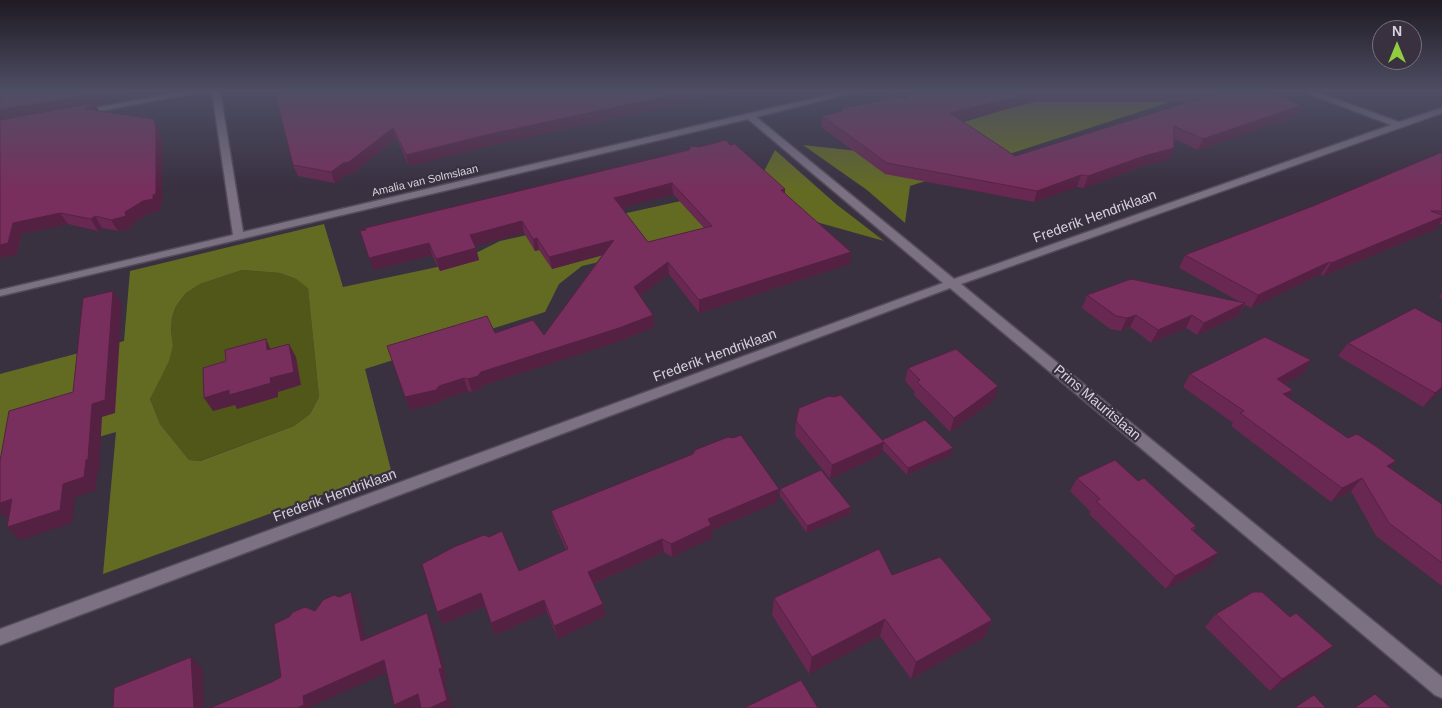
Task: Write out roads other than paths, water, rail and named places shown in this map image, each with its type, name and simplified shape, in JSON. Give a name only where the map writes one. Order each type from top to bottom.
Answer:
[{"type":"street","points":[[221,124],[239,237]]},
{"type":"street","name":"Amalia van Solmslaan","points":[[0,293],[721,124]]},
{"type":"street","name":"Prins Mauritslaan","points":[[760,124],[1442,689]]},
{"type":"street","name":"Frederik Hendriklaan","points":[[0,637],[953,283],[1398,125]]}]
